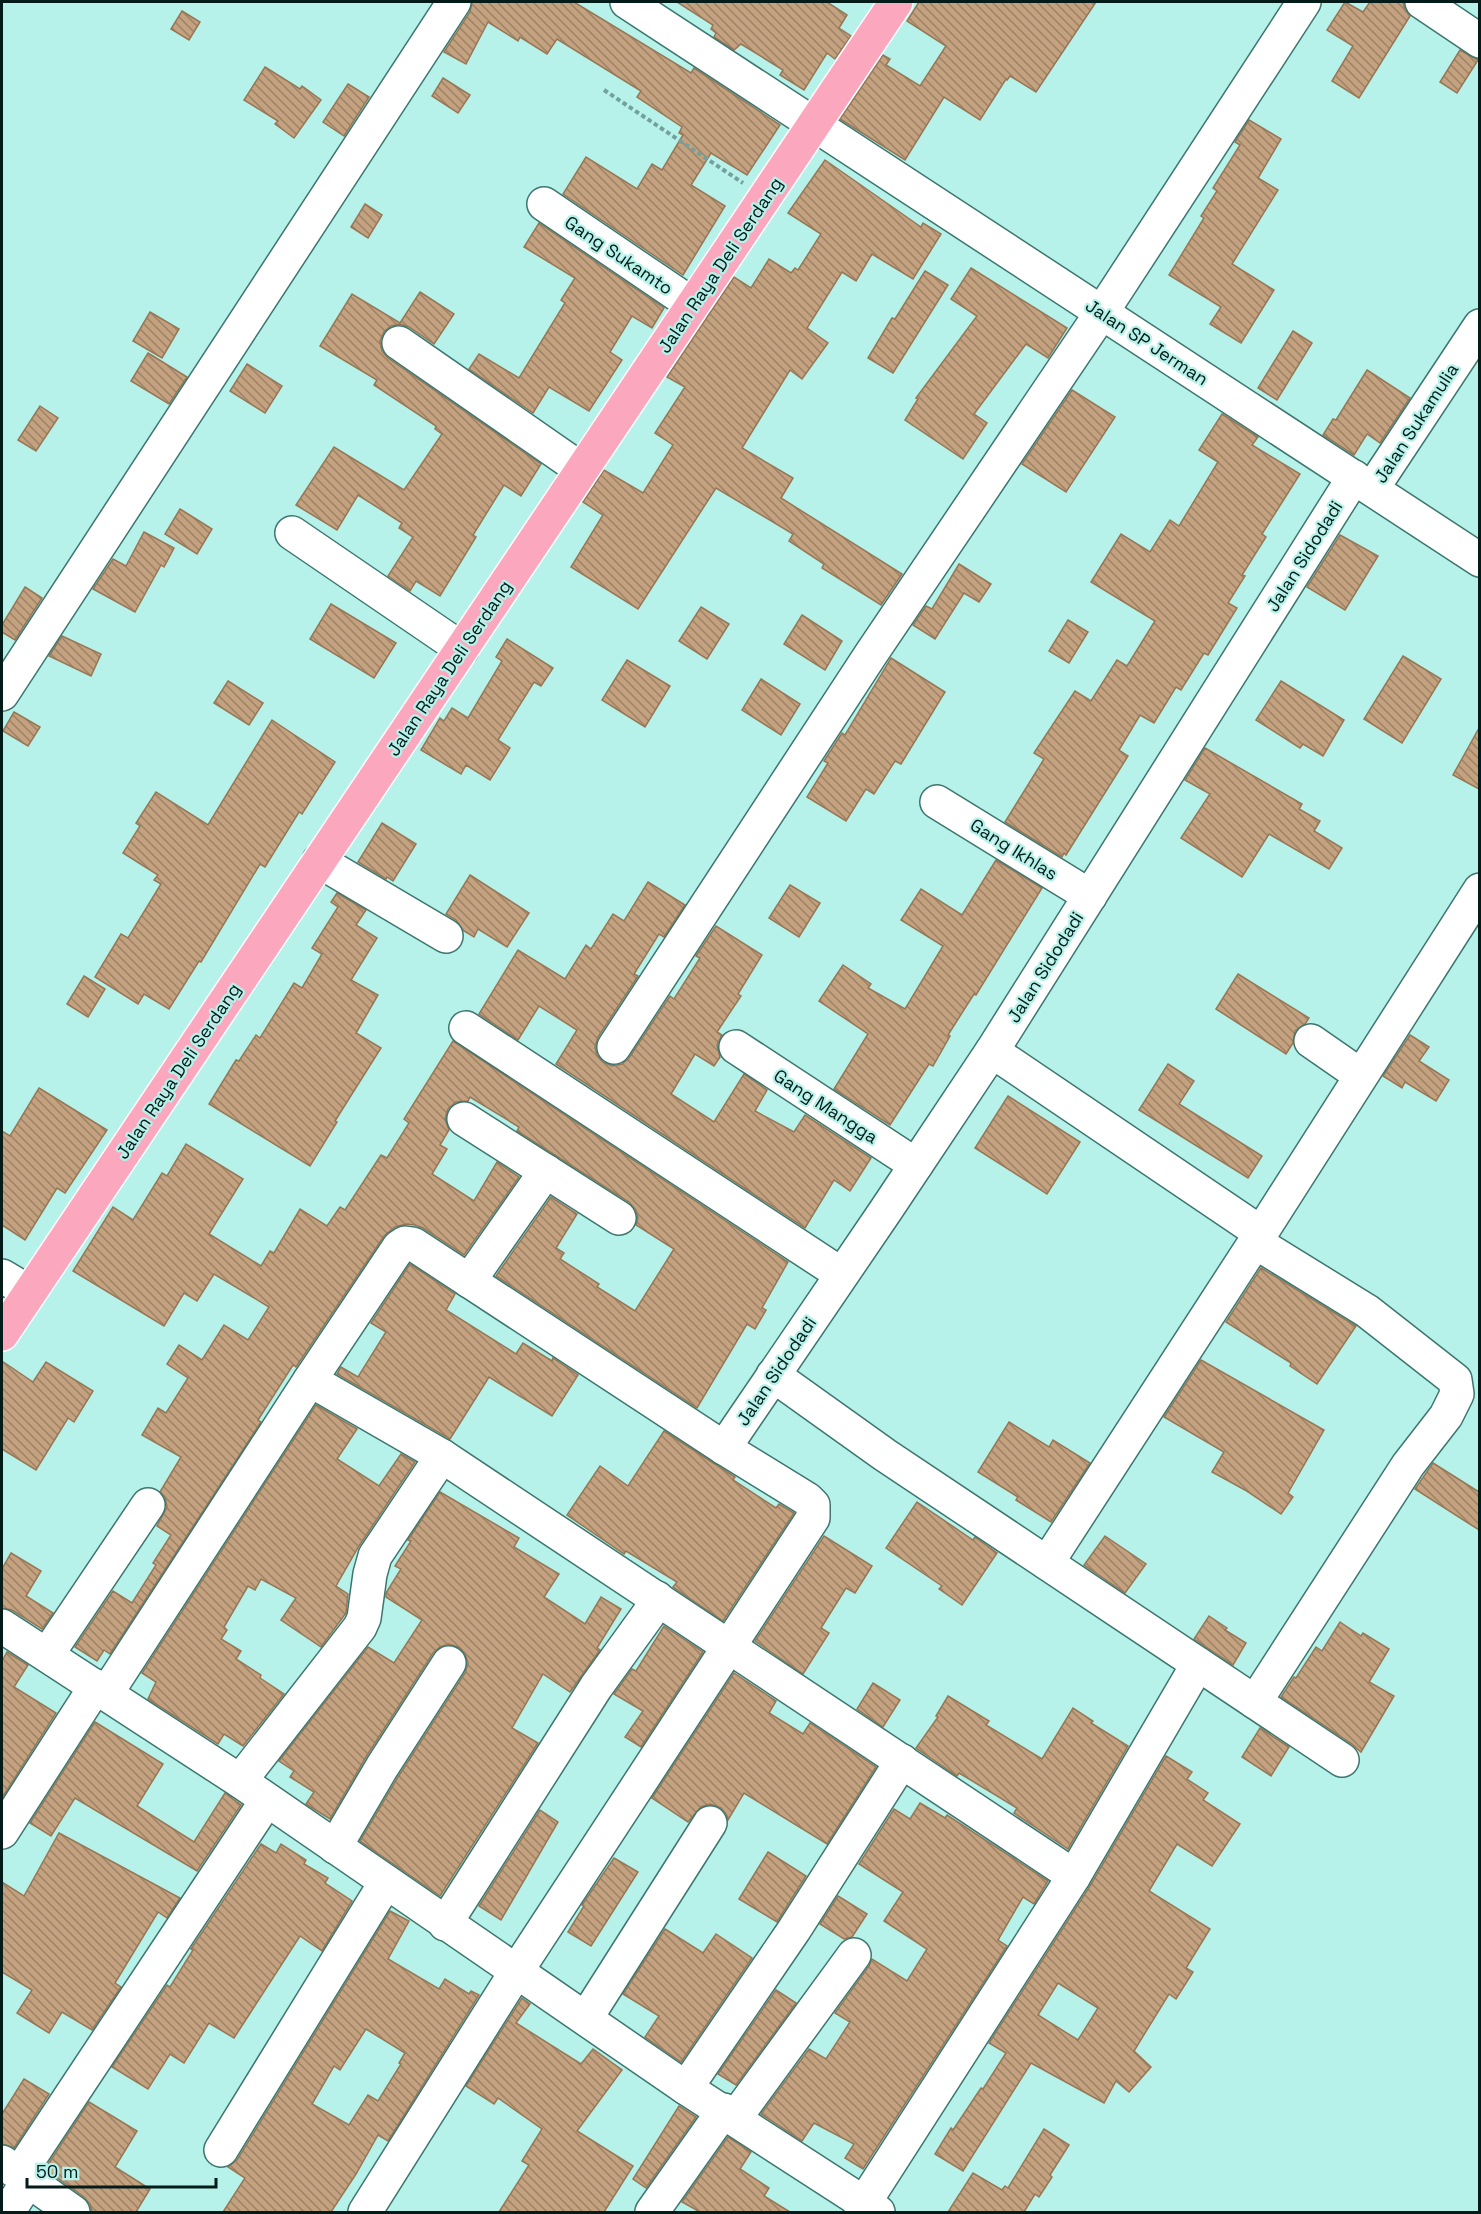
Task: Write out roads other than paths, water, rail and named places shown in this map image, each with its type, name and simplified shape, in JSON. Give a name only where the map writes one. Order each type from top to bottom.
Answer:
[{"type":"main road","name":"Jalan Raya Deli Serdang","points":[[2,1334],[896,2]]},
{"type":"street","points":[[2,694],[454,2]]},
{"type":"street","name":"Jalan SP Jerman","points":[[627,2],[1479,560]]},
{"type":"street","points":[[614,1047],[871,654],[1102,312],[1304,2]]},
{"type":"street","points":[[1422,2],[1479,41]]},
{"type":"street","name":"Gang Sukamto","points":[[544,204],[693,305]]},
{"type":"street","name":"Jalan Sukamulia","points":[[1363,483],[1479,326]]},
{"type":"street","points":[[399,343],[582,470]]},
{"type":"street","name":"Jalan Sidodadi","points":[[724,1448],[992,1051],[1090,896],[1363,483]]},
{"type":"street","points":[[292,533],[462,649]]},
{"type":"street","name":"Gang Ikhlas","points":[[937,802],[1090,896]]},
{"type":"street","points":[[319,861],[446,936]]},
{"type":"street","points":[[1047,1563],[1479,890]]},
{"type":"street","points":[[466,1028],[841,1274]]},
{"type":"street","points":[[1311,1041],[1360,1075]]},
{"type":"street","name":"Gang Mangga","points":[[736,1047],[916,1165]]},
{"type":"street","points":[[992,1051],[1368,1311],[1455,1380],[1457,1394],[1446,1416],[1408,1465],[1255,1702]]},
{"type":"street","points":[[464,1119],[619,1218]]},
{"type":"street","points":[[469,1281],[546,1171]]},
{"type":"street","points":[[2,1832],[101,1690],[399,1247],[405,1243],[413,1244],[813,1505],[813,1518],[516,1972],[365,2212]]},
{"type":"street","points":[[2,1276],[30,1292]]},
{"type":"street","points":[[773,1375],[885,1455],[1342,1760]]},
{"type":"street","points":[[310,1380],[442,1456],[1074,1876]]},
{"type":"street","points":[[240,1781],[360,1627],[364,1618],[375,1556],[442,1456]]},
{"type":"street","points":[[47,1655],[148,1505]]},
{"type":"street","points":[[446,1924],[596,1688],[648,1615],[657,1598]]},
{"type":"street","points":[[2,1626],[240,1781],[686,2088],[729,2114],[868,2209],[1074,1876],[1198,1664]]},
{"type":"street","points":[[335,1847],[382,1767],[449,1663]]},
{"type":"street","points":[[686,2088],[794,1930],[902,1761]]},
{"type":"street","points":[[8,2212],[16,2172],[267,1800]]},
{"type":"street","points":[[586,2018],[710,1823]]},
{"type":"street","points":[[221,2150],[386,1882]]},
{"type":"street","points":[[652,2212],[854,1955]]},
{"type":"street","points":[[16,2172],[73,2212]]}]
